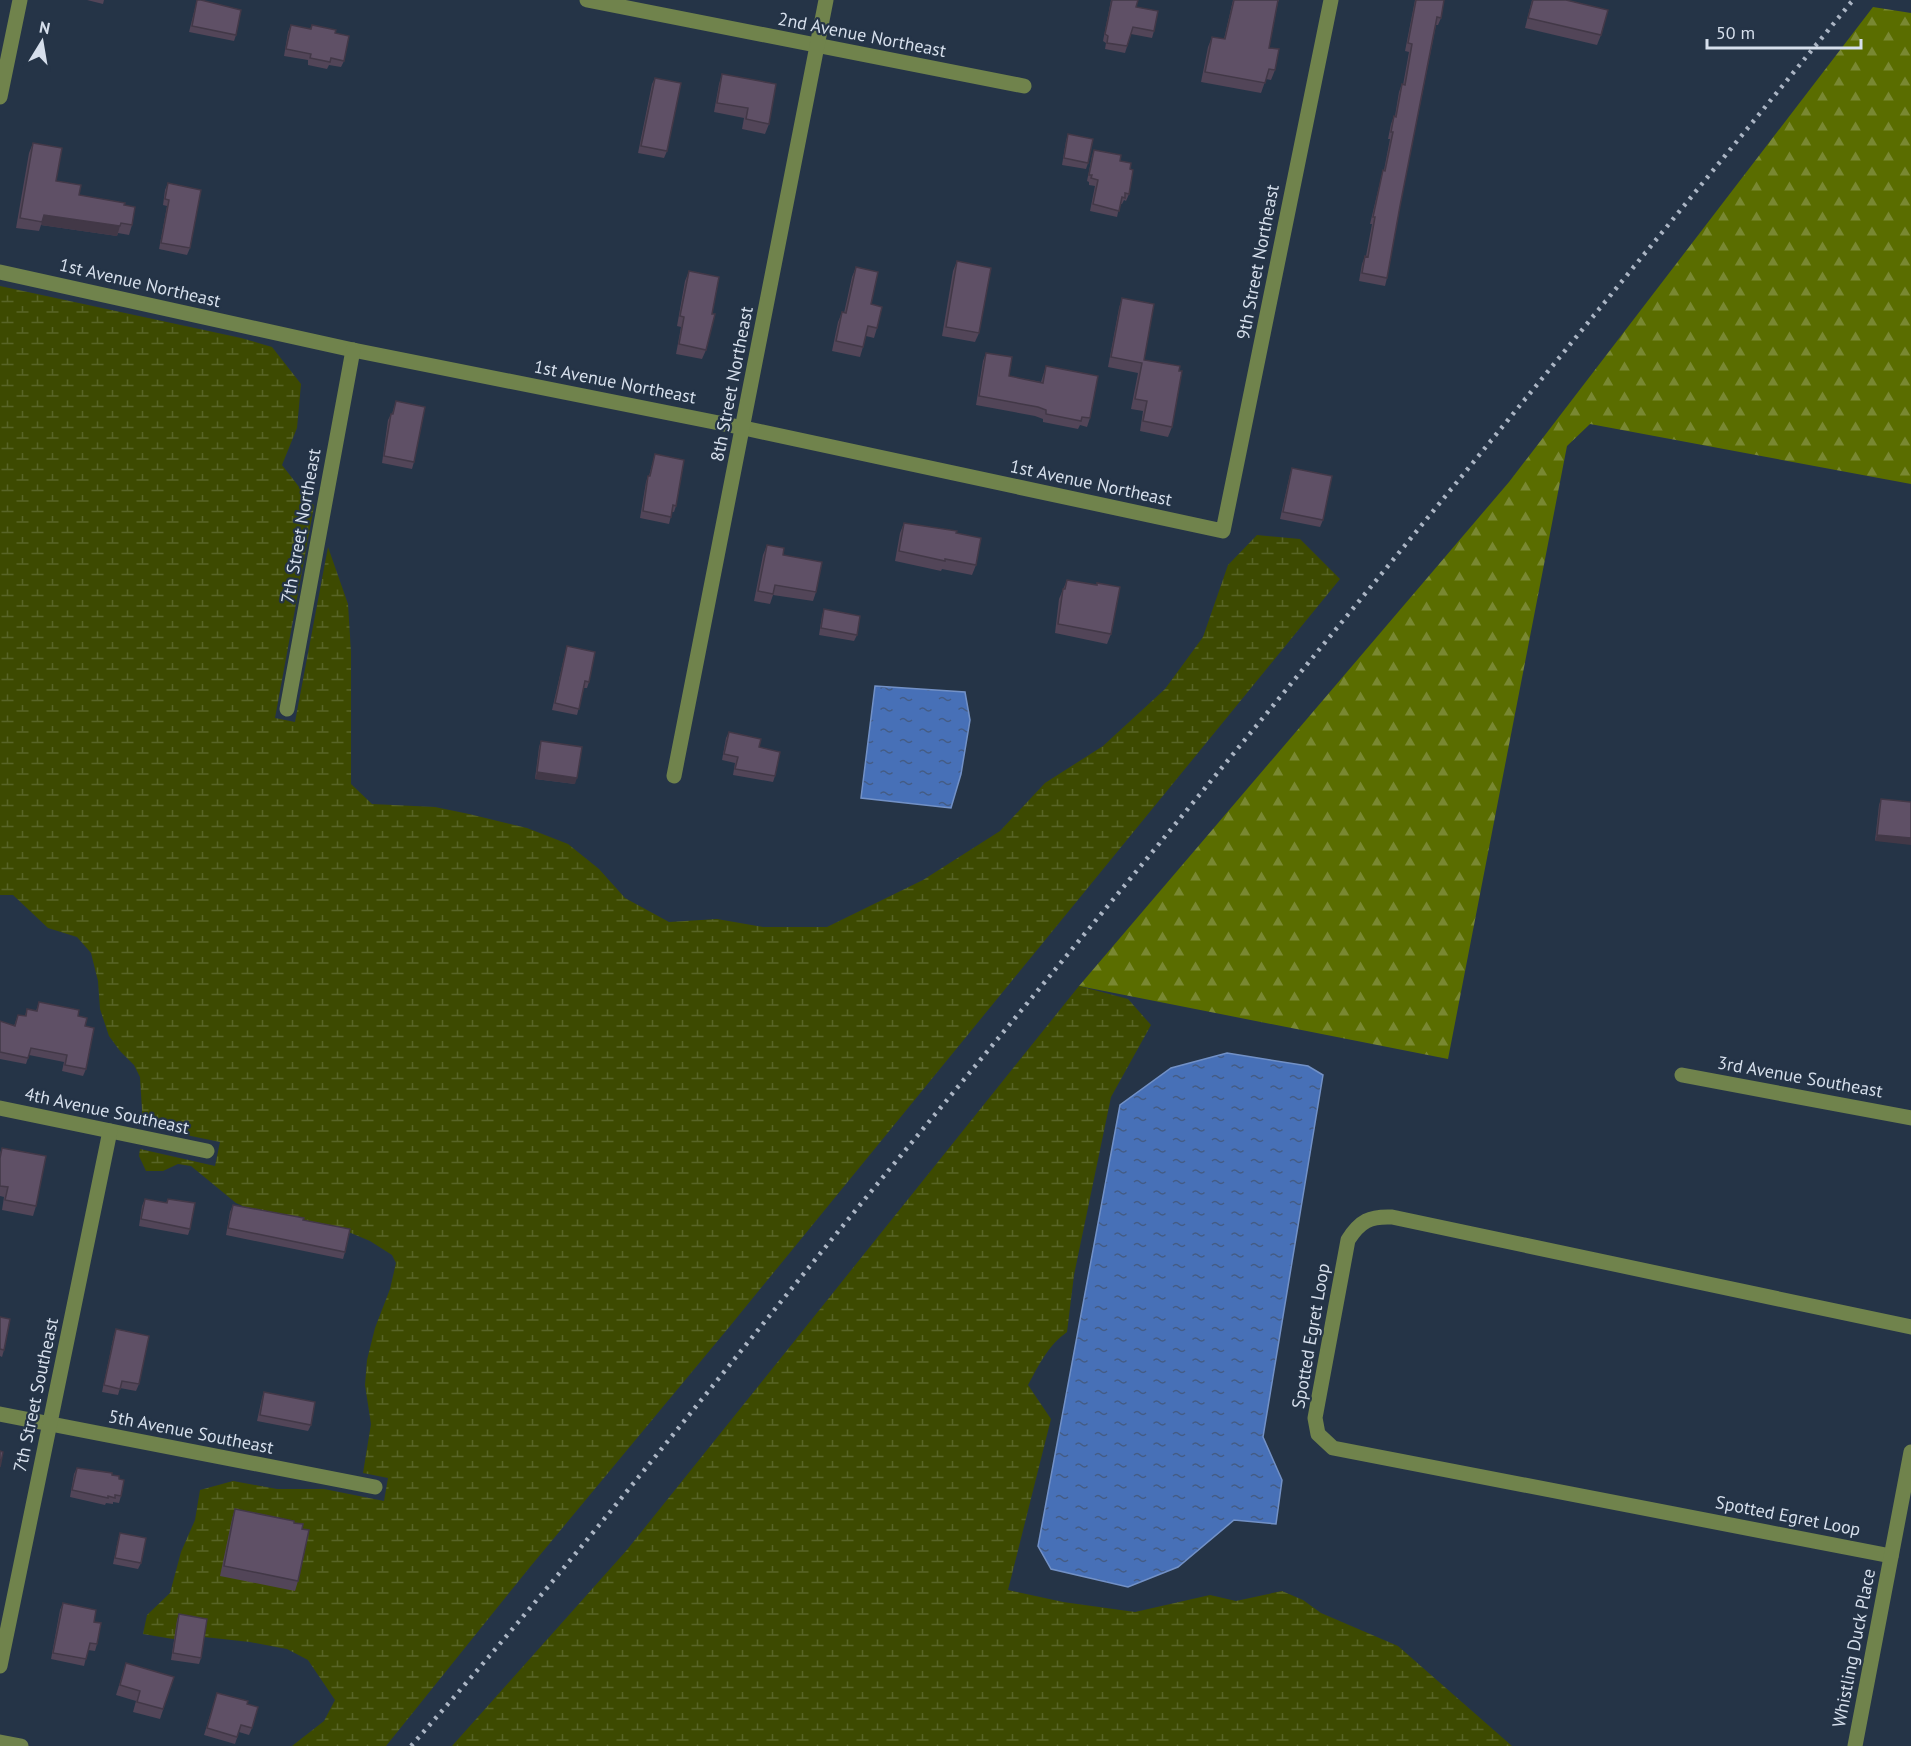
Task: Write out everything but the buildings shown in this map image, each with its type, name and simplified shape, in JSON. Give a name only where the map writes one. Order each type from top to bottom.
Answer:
[{"type":"street","points":[[0,97],[20,0]]},
{"type":"street","name":"2nd Avenue Northeast","points":[[587,0],[1024,86]]},
{"type":"street","name":"8th Street Northeast","points":[[674,776],[744,428],[826,0]]},
{"type":"street","name":"9th Street Northeast","points":[[1223,531],[1331,0]]},
{"type":"street","name":"1st Avenue Northeast","points":[[0,272],[353,350],[744,428],[1223,531]]},
{"type":"street","name":"7th Street Northeast","points":[[287,709],[353,350]]},
{"type":"street","name":"3rd Avenue Southeast","points":[[1682,1075],[1911,1118]]},
{"type":"street","name":"4th Avenue Southeast","points":[[0,1108],[207,1152]]},
{"type":"street","name":"7th Street Southeast","points":[[0,1666],[110,1131]]},
{"type":"street","name":"Spotted Egret Loop","points":[[1891,1556],[1333,1448],[1318,1434],[1315,1418],[1348,1240],[1356,1227],[1375,1216],[1392,1217],[1911,1327]]},
{"type":"street","name":"5th Avenue Southeast","points":[[0,1414],[375,1487]]},
{"type":"street","name":"Whistling Duck Place","points":[[1855,1746],[1911,1452]]},
{"type":"street","points":[[0,1742],[21,1746]]},
{"type":"green space","points":[[1873,7],[1911,13],[1911,484],[1590,424],[1567,446],[1448,1059],[1079,986],[1509,482]]},
{"type":"green space","points":[[0,286],[241,338],[272,347],[301,384],[297,428],[282,465],[314,506],[275,718],[295,722],[328,547],[348,604],[351,652],[351,784],[372,804],[435,807],[527,828],[568,844],[599,869],[625,898],[669,922],[717,919],[763,927],[827,927],[923,880],[1000,831],[1045,783],[1103,746],[1165,689],[1203,637],[1228,565],[1257,535],[1300,539],[1340,579],[730,1326],[530,1567],[386,1746],[292,1746],[324,1721],[335,1700],[308,1660],[287,1649],[204,1637],[173,1639],[143,1634],[147,1615],[170,1593],[181,1552],[195,1520],[200,1490],[233,1481],[277,1489],[324,1489],[384,1501],[388,1478],[363,1473],[371,1424],[365,1385],[367,1360],[375,1328],[390,1289],[396,1263],[392,1255],[370,1241],[339,1228],[256,1212],[236,1203],[191,1166],[178,1164],[163,1171],[146,1171],[139,1156],[140,1149],[215,1166],[220,1142],[143,1126],[140,1077],[134,1065],[109,1036],[100,1009],[98,981],[91,953],[77,937],[48,928],[13,895],[0,895]]},
{"type":"green space","points":[[1079,986],[1128,999],[1151,1025],[1111,1097],[1074,1275],[1067,1332],[1049,1349],[1028,1385],[1051,1419],[1008,1590],[1063,1602],[1135,1612],[1210,1595],[1236,1601],[1282,1591],[1303,1600],[1321,1613],[1398,1646],[1512,1746],[452,1746],[626,1551]]},
{"type":"water","points":[[875,686],[965,692],[970,720],[961,774],[951,808],[861,798]]},
{"type":"water","points":[[1227,1053],[1308,1066],[1323,1075],[1263,1437],[1282,1480],[1276,1524],[1234,1520],[1178,1567],[1128,1587],[1051,1569],[1038,1546],[1120,1105],[1171,1068]]},
{"type":"railway","points":[[411,1746],[535,1602],[1853,0]]}]
